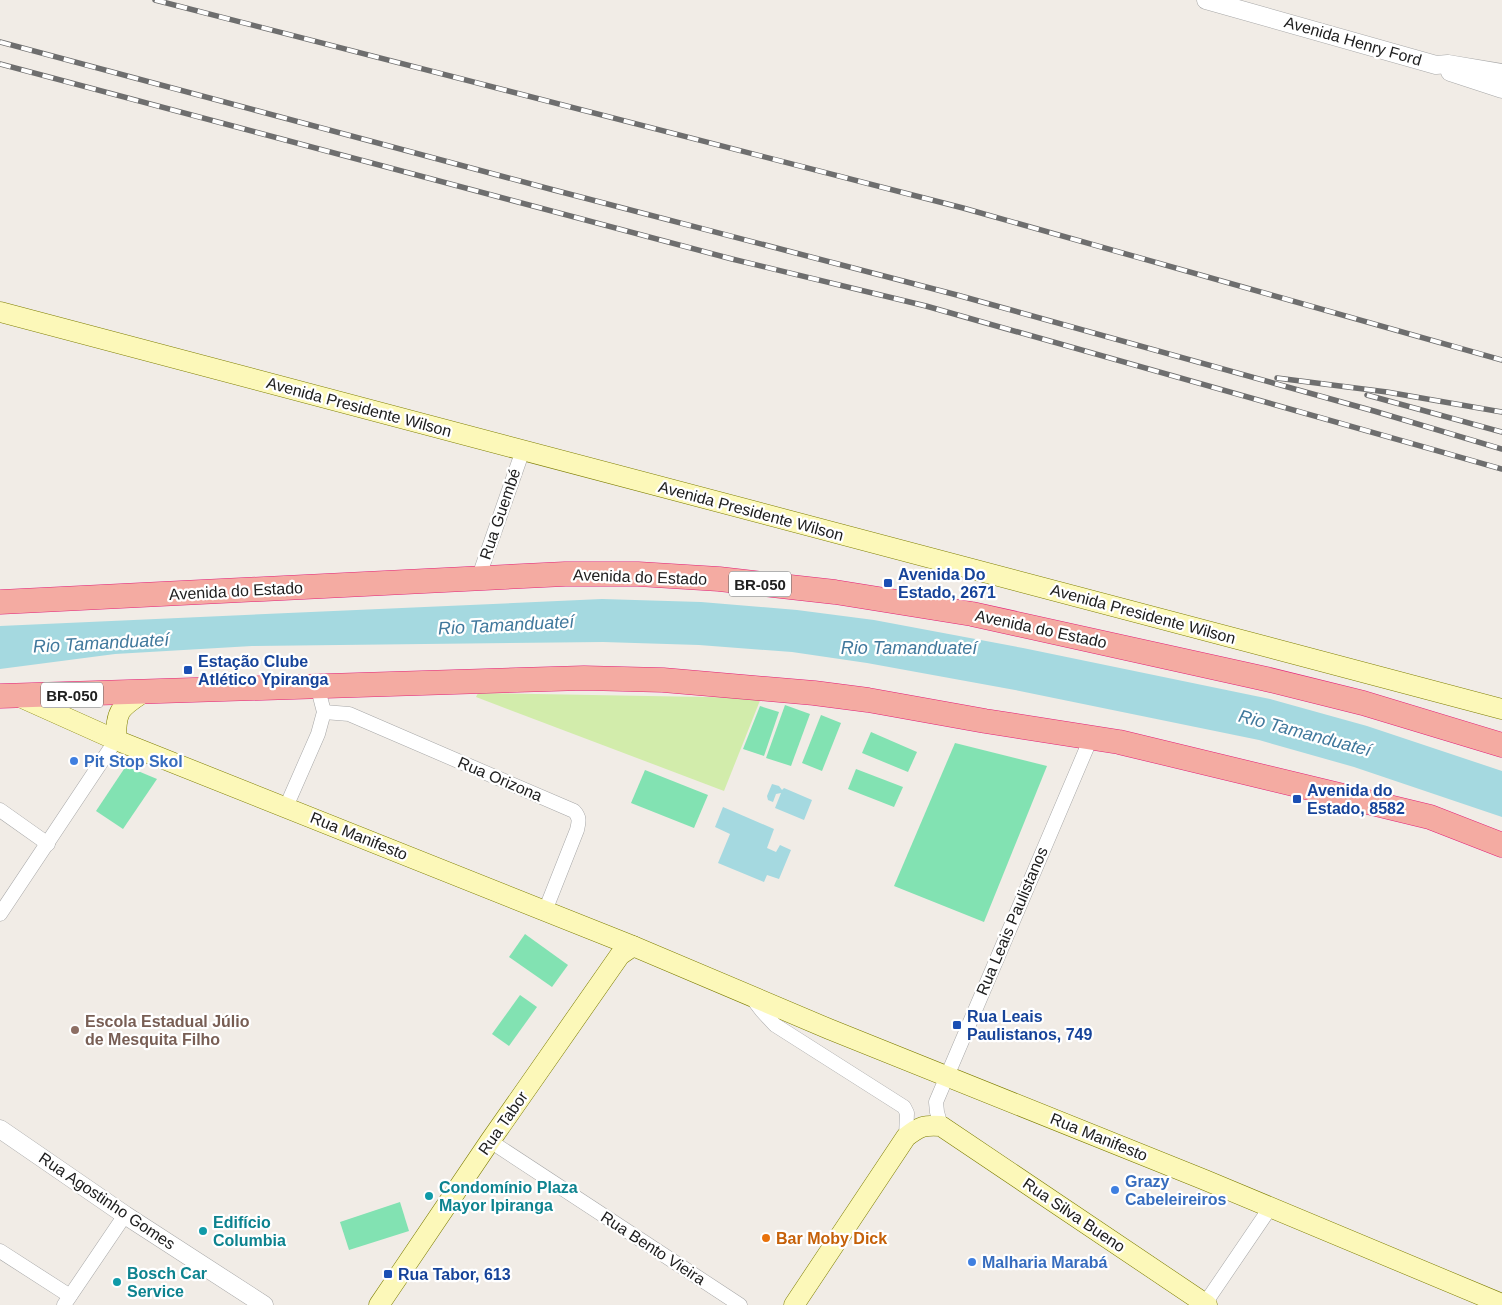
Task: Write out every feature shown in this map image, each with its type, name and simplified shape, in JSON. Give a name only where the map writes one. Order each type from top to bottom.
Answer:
[{"type":"highway","name":"Avenida do Estado","points":[[0,602],[565,574],[638,574],[719,579],[835,592],[972,614],[1258,677],[1363,703],[1502,745]]},
{"type":"highway","name":"BR-050","points":[[10,696],[584,678],[663,680],[776,689],[859,699],[1119,742],[1430,818],[1502,845]]},
{"type":"main road","name":"Avenida Presidente Wilson","points":[[0,312],[1502,709]]},
{"type":"main road","points":[[116,740],[116,724],[123,706],[144,692]]},
{"type":"main road","name":"Rua Manifesto","points":[[10,696],[633,946],[750,996],[1205,1180],[1502,1304]]},
{"type":"main road","points":[[602,934],[612,946],[617,959]]},
{"type":"main road","name":"Rua Tabor","points":[[379,1305],[617,959],[624,951],[633,946]]},
{"type":"main road","points":[[794,1305],[906,1137],[922,1126],[941,1126]]},
{"type":"main road","name":"Rua Silva Bueno","points":[[941,1126],[1205,1305]]},
{"type":"street","name":"Avenida Henry Ford","points":[[1206,0],[1436,65],[1448,64],[1502,73]]},
{"type":"street","points":[[1436,65],[1460,76],[1502,89]]},
{"type":"street","name":"Rua Guembé","points":[[478,579],[522,450]]},
{"type":"street","points":[[286,807],[318,734],[324,712],[317,685]]},
{"type":"street","name":"Rua Orizona","points":[[324,712],[349,714],[574,811],[578,815],[579,820],[577,830],[544,911]]},
{"type":"street","name":"Rua Leais Paulistanos","points":[[941,1126],[936,1112],[936,1102],[1090,738]]},
{"type":"street","points":[[0,914],[116,740]]},
{"type":"street","points":[[0,810],[48,844]]},
{"type":"street","name":"Rua Manifesto","points":[[750,996],[776,1024],[901,1104],[907,1113],[906,1137]]},
{"type":"street","name":"Rua Agostinho Gomes","points":[[0,1129],[125,1215],[264,1305]]},
{"type":"street","name":"Rua Bento Vieira","points":[[490,1141],[740,1305]]},
{"type":"street","points":[[1205,1305],[1270,1208]]},
{"type":"street","points":[[0,1251],[67,1300],[125,1215]]},
{"type":"green space","points":[[478,693],[761,698],[724,791],[476,697]]},
{"type":"green space","points":[[785,705],[810,714],[791,766],[766,758]]},
{"type":"green space","points":[[760,706],[779,712],[764,756],[743,749]]},
{"type":"green space","points":[[821,715],[841,723],[822,771],[802,763]]},
{"type":"green space","points":[[871,732],[917,752],[908,772],[862,753]]},
{"type":"green space","points":[[955,743],[1047,766],[984,922],[894,886]]},
{"type":"green space","points":[[126,766],[157,779],[123,829],[96,811]]},
{"type":"green space","points":[[856,769],[903,787],[894,807],[848,789]]},
{"type":"green space","points":[[645,770],[708,795],[694,828],[631,803]]},
{"type":"green space","points":[[525,934],[568,965],[552,987],[509,957]]},
{"type":"green space","points":[[520,995],[537,1007],[509,1046],[492,1034]]},
{"type":"green space","points":[[400,1202],[409,1231],[349,1250],[340,1222]]},
{"type":"water","name":"Rio Tamanduateí","points":[[602,599],[701,602],[797,610],[874,620],[1023,648],[1270,699],[1367,726],[1502,771],[1502,817],[1354,767],[1259,740],[1015,690],[867,663],[792,652],[699,645],[603,642],[252,646],[115,654],[0,669],[0,626]]},
{"type":"water","points":[[772,784],[779,786],[782,790],[784,788],[812,800],[804,820],[775,808],[781,793],[776,794],[773,802],[768,800],[767,796]]},
{"type":"water","points":[[723,807],[774,829],[767,848],[776,852],[780,845],[791,850],[779,879],[767,875],[764,882],[718,863],[730,834],[715,827]]},
{"type":"railway","points":[[155,0],[963,208],[1502,360]]},
{"type":"railway","points":[[0,42],[550,189],[957,295],[1374,411],[1502,449]]},
{"type":"railway","points":[[0,64],[732,259],[926,306],[1502,469]]},
{"type":"railway","points":[[1277,378],[1387,392],[1502,412]]},
{"type":"railway","points":[[1367,395],[1502,432]]},
{"type":"place","name":"Avenida Do Estado, 2671","points":[[888,583]]},
{"type":"place","name":"Estação Clube Atlético Ypiranga","points":[[188,670]]},
{"type":"place","name":"Pit Stop Skol","points":[[74,761]]},
{"type":"place","name":"Avenida do Estado, 8582","points":[[1297,799]]},
{"type":"place","name":"Rua Leais Paulistanos, 749","points":[[957,1025]]},
{"type":"place","name":"Escola Estadual Júlio de Mesquita Filho","points":[[75,1030]]},
{"type":"place","name":"Grazy Cabeleireiros","points":[[1115,1190]]},
{"type":"place","name":"Condomínio Plaza Mayor Ipiranga","points":[[429,1196]]},
{"type":"place","name":"Edifício Columbia","points":[[203,1231]]},
{"type":"place","name":"Bar Moby Dick","points":[[766,1238]]},
{"type":"place","name":"Malharia Marabá","points":[[972,1262]]},
{"type":"place","name":"Rua Tabor, 613","points":[[388,1274]]},
{"type":"place","name":"Bosch Car Service","points":[[117,1282]]}]
